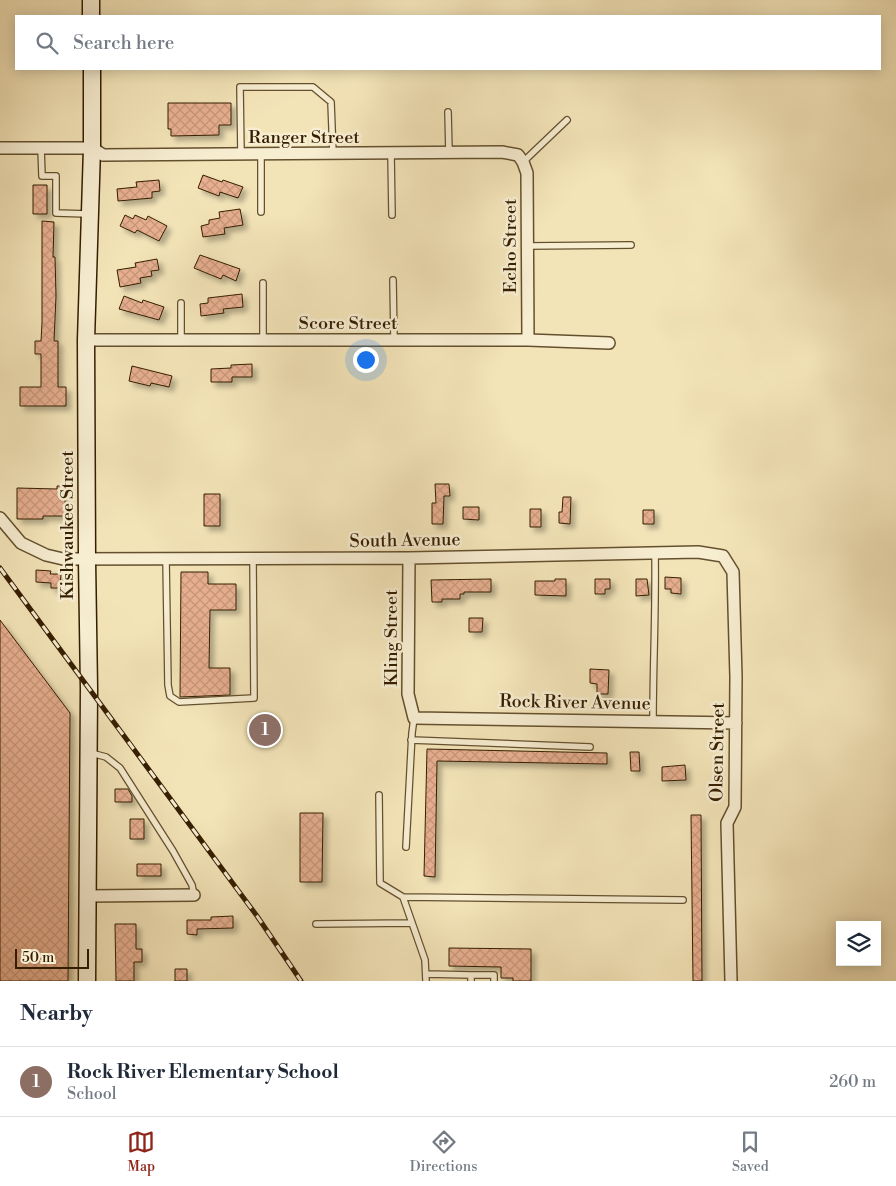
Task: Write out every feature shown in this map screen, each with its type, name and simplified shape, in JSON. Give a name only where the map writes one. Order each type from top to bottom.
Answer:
[{"type":"street","points":[[92,0],[92,15]]},
{"type":"street","name":"Kishwaukee Street","points":[[87,981],[89,690],[86,340],[92,148],[92,70]]},
{"type":"street","name":"Ranger Street","points":[[0,148],[92,148],[103,155],[502,152],[521,159]]},
{"type":"street","name":"Echo Street","points":[[521,159],[527,173],[528,340]]},
{"type":"street","name":"Score Street","points":[[86,340],[528,340],[610,343]]},
{"type":"street","name":"South Avenue","points":[[0,518],[21,543],[46,555],[63,559],[409,558],[698,552],[723,556]]},
{"type":"street","name":"Olsen Street","points":[[723,556],[733,572],[736,677],[735,807],[727,823],[731,981]]},
{"type":"street","name":"Kling Street","points":[[409,558],[408,694],[414,718]]},
{"type":"street","name":"Rock River Avenue","points":[[414,718],[736,723]]},
{"type":"street","points":[[87,896],[194,895]]},
{"type":"lane","points":[[241,155],[240,87],[313,87],[331,102],[333,154]]},
{"type":"lane","points":[[448,112],[449,153]]},
{"type":"lane","points":[[521,159],[567,120]]},
{"type":"lane","points":[[41,148],[42,176],[56,176],[56,213],[90,214]]},
{"type":"lane","points":[[390,154],[392,215]]},
{"type":"lane","points":[[261,155],[261,212]]},
{"type":"lane","points":[[527,246],[631,245]]},
{"type":"lane","points":[[393,280],[394,340]]},
{"type":"lane","points":[[263,284],[263,340]]},
{"type":"lane","points":[[181,303],[181,340]]},
{"type":"lane","points":[[653,721],[653,657],[656,602],[655,553]]},
{"type":"lane","points":[[166,559],[168,685],[170,696],[179,702],[254,698],[253,559]]},
{"type":"lane","points":[[406,847],[411,740],[414,718]]},
{"type":"lane","points":[[411,740],[590,747]]},
{"type":"lane","points":[[89,753],[106,757],[120,768],[173,851],[192,885],[194,895]]},
{"type":"lane","points":[[379,795],[380,883],[403,898],[684,900]]},
{"type":"lane","points":[[403,898],[425,960],[426,978],[471,978],[494,975],[494,981]]},
{"type":"lane","points":[[316,924],[412,923]]},
{"type":"building","points":[[168,103],[231,103],[231,125],[219,125],[219,135],[171,136],[171,129],[168,129]]},
{"type":"building","points":[[203,175],[243,187],[238,198],[220,192],[219,196],[198,188]]},
{"type":"building","points":[[159,180],[160,191],[152,192],[152,198],[118,201],[117,189],[137,187],[136,182]]},
{"type":"building","points":[[33,185],[47,185],[47,214],[33,214]]},
{"type":"building","points":[[240,209],[243,225],[224,228],[225,234],[203,237],[201,226],[209,224],[209,220],[220,218],[219,212]]},
{"type":"building","points":[[125,215],[133,219],[135,215],[146,220],[148,216],[167,226],[159,241],[137,230],[135,233],[120,226]]},
{"type":"building","points":[[42,221],[54,222],[53,257],[55,257],[56,296],[54,341],[58,341],[58,387],[66,387],[66,406],[20,406],[20,387],[41,387],[41,354],[35,354],[35,341],[41,341]]},
{"type":"building","points":[[200,255],[240,269],[236,281],[223,275],[221,279],[194,268]]},
{"type":"building","points":[[157,259],[159,270],[151,271],[152,276],[140,278],[141,283],[120,287],[117,270],[136,267],[135,263]]},
{"type":"building","points":[[242,294],[243,307],[223,309],[224,313],[201,316],[200,304],[208,303],[208,298]]},
{"type":"building","points":[[124,296],[142,303],[143,300],[164,307],[159,320],[119,309]]},
{"type":"building","points":[[252,364],[252,377],[232,377],[232,382],[211,382],[211,369],[231,368],[231,365]]},
{"type":"building","points":[[132,366],[172,376],[169,387],[151,383],[150,386],[129,381]]},
{"type":"building","points":[[435,484],[449,484],[450,496],[444,496],[443,524],[432,524],[432,503],[436,503]]},
{"type":"building","points":[[57,486],[65,486],[65,516],[43,516],[43,519],[17,519],[17,488],[57,489]]},
{"type":"building","points":[[204,494],[220,494],[220,526],[204,526]]},
{"type":"building","points":[[563,497],[571,497],[570,524],[559,523],[559,512],[562,512]]},
{"type":"building","points":[[463,507],[479,507],[479,520],[463,519]]},
{"type":"building","points":[[530,509],[541,509],[541,527],[530,527]]},
{"type":"building","points":[[643,510],[654,510],[654,524],[643,524]]},
{"type":"building","points":[[36,570],[51,571],[50,574],[61,574],[60,588],[51,588],[51,583],[36,582]]},
{"type":"building","points":[[181,572],[208,572],[208,584],[236,584],[236,610],[210,610],[209,668],[230,668],[230,695],[180,697]]},
{"type":"building","points":[[665,577],[681,578],[681,594],[671,593],[671,589],[665,589]]},
{"type":"building","points":[[491,579],[491,592],[464,592],[464,594],[460,594],[460,599],[442,599],[442,602],[432,602],[431,580]]},
{"type":"building","points":[[555,579],[566,579],[566,596],[535,595],[535,581],[555,581]]},
{"type":"building","points":[[595,579],[610,579],[610,589],[605,589],[605,594],[595,594]]},
{"type":"building","points":[[636,579],[647,579],[649,595],[636,596]]},
{"type":"building","points":[[469,618],[483,618],[482,632],[469,632]]},
{"type":"building","points":[[0,620],[70,713],[68,981],[0,981]]},
{"type":"building","points":[[590,669],[609,670],[608,694],[597,694],[597,684],[590,683]]},
{"type":"building","points":[[427,749],[607,753],[607,764],[437,761],[435,877],[424,876]]},
{"type":"building","points":[[630,752],[639,752],[640,771],[631,771]]},
{"type":"building","points":[[685,765],[686,780],[662,781],[662,767]]},
{"type":"building","points":[[115,789],[128,789],[132,796],[132,802],[115,802]]},
{"type":"building","points":[[300,813],[323,813],[322,882],[300,882]]},
{"type":"building","points":[[691,815],[701,815],[702,981],[693,981]]},
{"type":"building","points":[[130,819],[144,819],[144,839],[130,839]]},
{"type":"building","points":[[137,864],[161,864],[161,876],[137,876]]},
{"type":"building","points":[[233,916],[233,928],[197,929],[197,935],[187,934],[187,920],[211,920],[211,917]]},
{"type":"building","points":[[115,924],[136,924],[136,949],[142,949],[142,962],[134,962],[134,981],[116,981]]},
{"type":"building","points":[[449,948],[531,949],[531,981],[513,981],[513,978],[501,978],[501,967],[449,966]]},
{"type":"building","points":[[175,969],[187,969],[187,981],[175,981]]},
{"type":"railway","points":[[0,568],[257,916],[301,981]]},
{"type":"place","name":"Rock River Elementary School","points":[[265,730]]}]
